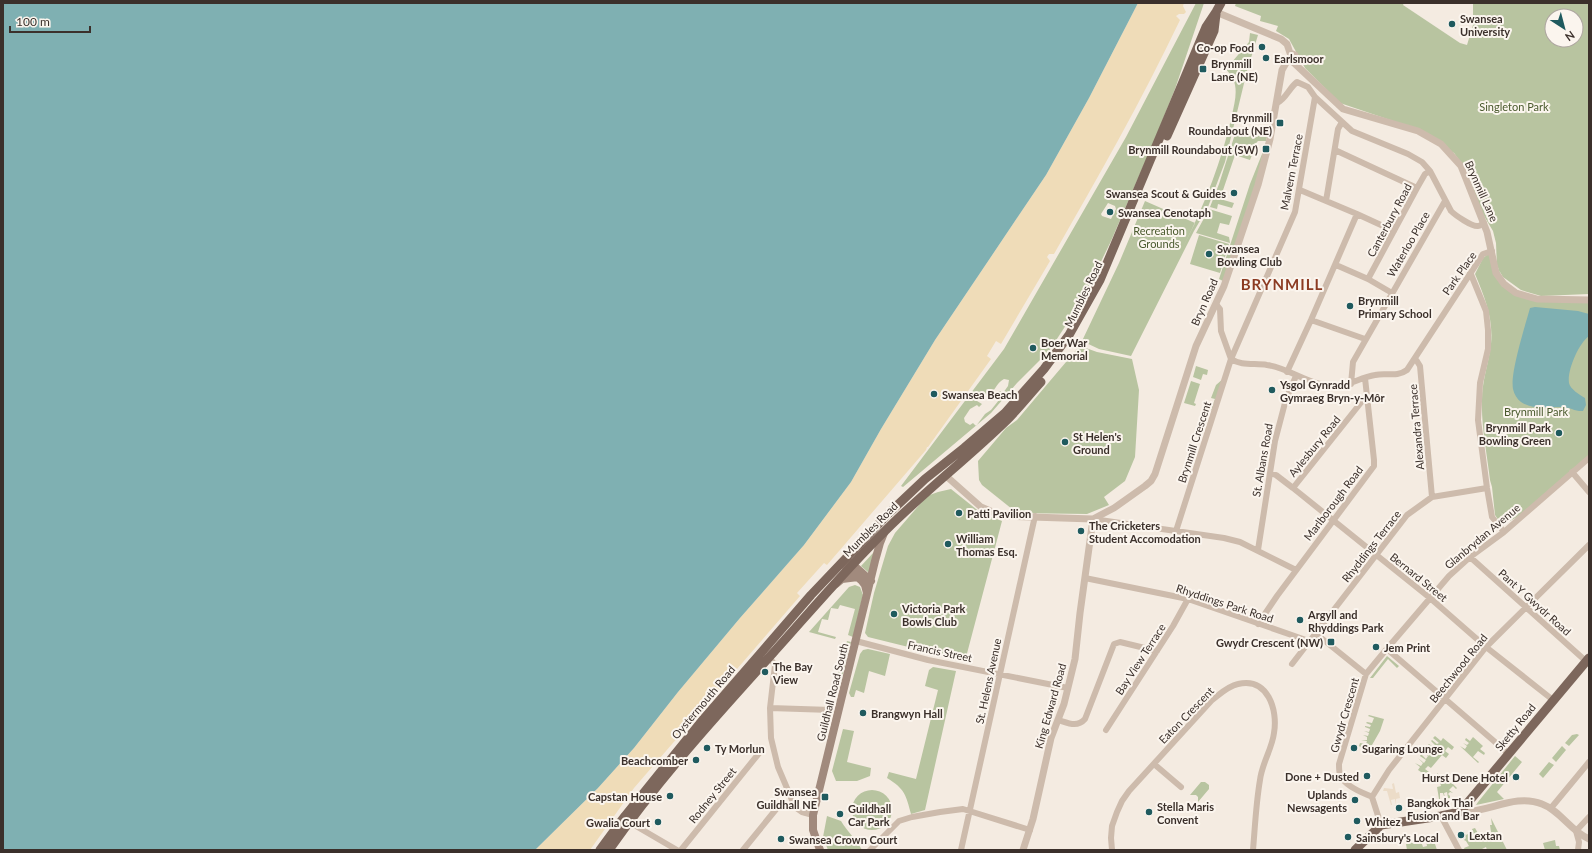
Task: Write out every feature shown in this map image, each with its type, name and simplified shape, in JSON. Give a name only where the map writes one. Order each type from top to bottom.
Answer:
[{"type":"main road","name":"Mumbles Road","points":[[820,599],[886,530],[945,475],[1009,419],[1071,337],[1100,280],[1206,27],[1221,3]]},
{"type":"main road","name":"Mumbles Road","points":[[830,575],[889,513],[925,479],[1005,413],[1046,371]]},
{"type":"main road","name":"Guildhall Road South","points":[[820,850],[813,830],[813,815],[880,543],[886,530]]},
{"type":"main road","points":[[853,550],[850,566],[865,585],[867,596]]},
{"type":"main road","points":[[830,575],[850,566]]},
{"type":"main road","points":[[850,566],[871,581]]},
{"type":"main road","name":"Oystermouth Road","points":[[600,850],[625,816],[701,722],[830,575]]},
{"type":"main road","points":[[833,585],[842,579],[858,577]]},
{"type":"main road","name":"Oystermouth Road","points":[[609,850],[629,822],[705,728],[820,599]]},
{"type":"main road","name":"Sketty Road","points":[[1460,812],[1553,700],[1588,661]]},
{"type":"main road","points":[[1355,850],[1382,825],[1460,812]]},
{"type":"street","name":"Brynmill Lane","points":[[1216,12],[1281,39],[1287,44],[1290,53],[1295,55],[1296,60],[1294,63],[1343,109],[1418,131],[1441,144],[1461,166],[1484,223],[1492,251],[1496,273],[1504,284],[1516,293],[1537,300],[1589,300]]},
{"type":"street","points":[[1290,53],[1285,56],[1286,62],[1292,64],[1294,63]]},
{"type":"street","name":"Bryn Road","points":[[1093,519],[1114,508],[1151,481],[1155,474],[1196,346],[1224,286],[1258,185],[1270,139],[1282,70],[1286,62]]},
{"type":"street","points":[[1277,103],[1282,101],[1292,86],[1297,82],[1308,87],[1315,97],[1352,131],[1408,154],[1422,162],[1430,171],[1445,201],[1456,215],[1474,226],[1484,223]]},
{"type":"street","name":"Malvern Terrace","points":[[1232,359],[1295,212],[1315,97]]},
{"type":"street","points":[[1326,201],[1338,129],[1342,122]]},
{"type":"street","points":[[1335,150],[1418,188]]},
{"type":"street","name":"Canterbury Road","points":[[1368,279],[1425,174],[1430,171]]},
{"type":"street","points":[[1300,190],[1394,231]]},
{"type":"street","name":"Waterloo Place","points":[[1351,384],[1353,362],[1445,201]]},
{"type":"street","points":[[1287,372],[1336,265],[1357,214]]},
{"type":"street","name":"Park Place","points":[[1365,378],[1378,374],[1397,375],[1407,370],[1470,272],[1483,254],[1492,251]]},
{"type":"street","points":[[1336,265],[1368,279],[1392,292]]},
{"type":"street","points":[[1470,272],[1486,311],[1488,330],[1488,349],[1480,383],[1478,420],[1492,517],[1504,532]]},
{"type":"street","points":[[1216,304],[1220,309],[1221,331],[1227,349],[1235,362],[1268,365],[1296,376],[1329,386],[1351,384],[1365,378]]},
{"type":"street","points":[[1311,320],[1365,339]]},
{"type":"street","name":"Alexandra Terrace","points":[[1415,358],[1420,366],[1432,497]]},
{"type":"street","name":"Brynmill Crescent","points":[[1176,531],[1232,359]]},
{"type":"street","name":"St. Albans Road","points":[[1258,550],[1279,420],[1296,376]]},
{"type":"street","name":"Marlborough Road","points":[[1258,624],[1332,520],[1374,466],[1365,378]]},
{"type":"street","name":"Aylesbury Road","points":[[1293,488],[1364,400],[1368,398]]},
{"type":"street","name":"Glanbrydan Avenue","points":[[1366,674],[1449,576],[1470,557],[1504,532],[1589,458]]},
{"type":"street","points":[[1572,472],[1589,492]]},
{"type":"street","name":"Bernard Street","points":[[1270,474],[1276,475],[1293,488],[1430,598],[1486,646],[1553,700]]},
{"type":"street","points":[[945,475],[981,507],[1002,516],[1093,519],[1240,542],[1296,570]]},
{"type":"street","name":"Rhyddings Terrace","points":[[1311,638],[1407,515],[1432,497],[1487,488]]},
{"type":"street","name":"St. Helens Avenue","points":[[961,850],[1035,516]]},
{"type":"street","name":"King Edward Road","points":[[1023,850],[1030,830],[1051,738],[1064,704],[1075,659],[1093,519]]},
{"type":"street","name":"Beechwood Road","points":[[1372,797],[1390,770],[1486,646],[1589,545]]},
{"type":"street","name":"Pant Y Gwydr Road","points":[[1470,557],[1588,661]]},
{"type":"street","name":"Rhyddings Park Road","points":[[1085,578],[1188,599],[1306,640],[1311,638]]},
{"type":"street","name":"Bay View Terrace","points":[[1106,730],[1157,651],[1188,599]]},
{"type":"street","name":"Gwydr Crescent","points":[[1311,638],[1320,637],[1366,674],[1339,764],[1340,774],[1344,780],[1352,787],[1372,797]]},
{"type":"street","points":[[1292,664],[1311,638]]},
{"type":"street","name":"Francis Street","points":[[856,641],[928,660],[1068,688]]},
{"type":"street","points":[[1058,720],[1072,725],[1082,722],[1085,719],[1114,644],[1120,642],[1157,651]]},
{"type":"street","points":[[1386,649],[1509,754]]},
{"type":"street","points":[[769,657],[774,665],[770,708],[771,738],[778,767],[795,807],[802,812],[813,815]]},
{"type":"street","name":"Eaton Crescent","points":[[1112,850],[1112,826],[1117,812],[1129,791],[1212,700],[1226,689],[1238,684],[1253,684],[1262,688],[1273,707],[1276,720],[1274,734],[1262,767],[1259,782],[1253,850]]},
{"type":"street","points":[[770,708],[831,710]]},
{"type":"street","name":"Rodney Street","points":[[681,850],[760,752]]},
{"type":"street","points":[[1551,808],[1589,762]]},
{"type":"street","points":[[1154,764],[1181,787]]},
{"type":"street","points":[[1372,797],[1382,825]]},
{"type":"street","points":[[1460,812],[1476,811],[1516,801],[1528,800],[1541,803],[1551,808],[1576,831],[1589,838]]},
{"type":"street","points":[[743,850],[782,802]]},
{"type":"street","points":[[870,850],[899,821],[912,817],[963,809],[1030,830]]},
{"type":"street","points":[[1441,816],[1459,850]]},
{"type":"street","points":[[1576,831],[1589,817]]},
{"type":"street","points":[[629,822],[677,850]]},
{"type":"street","points":[[1576,831],[1579,842],[1578,850]]},
{"type":"green space","points":[[1196,3],[1204,3],[1175,89],[1155,139],[1111,241],[1092,280],[1070,319],[1049,351],[1017,383],[991,413],[977,425],[985,414],[991,410],[999,400],[995,396],[997,392],[1000,391],[1003,393],[1008,386],[1009,380],[1004,379],[1001,381],[990,394],[984,394],[977,401],[982,404],[979,407],[977,405],[970,409],[964,418],[965,422],[970,425],[973,423],[976,426],[903,487],[901,486],[1004,349],[1126,137]],"holes":[[[1108,203],[1115,206],[1116,209],[1111,219],[1102,216],[1101,214]]]},
{"type":"green space","name":"Singleton Park","points":[[1236,3],[1404,3],[1403,5],[1460,43],[1467,45],[1473,25],[1473,3],[1589,3],[1589,294],[1541,296],[1521,290],[1503,277],[1497,267],[1496,243],[1493,231],[1478,206],[1470,178],[1454,153],[1402,124],[1340,103],[1305,68],[1289,39],[1276,31],[1278,26],[1260,21],[1261,16],[1235,6]]},
{"type":"green space","name":"Recreation Grounds","points":[[1250,33],[1258,35],[1247,71],[1225,162],[1208,207],[1194,231],[1131,356],[1099,349],[1082,341],[1119,263],[1145,201],[1195,223],[1218,165],[1234,108],[1236,89],[1233,79],[1226,69],[1249,42]]},
{"type":"green space","points":[[1263,127],[1269,128],[1266,141],[1257,142],[1250,160],[1235,155],[1220,199],[1234,203],[1232,208],[1218,204],[1217,209],[1210,207],[1236,131],[1261,136]]},
{"type":"green space","points":[[1264,149],[1256,184],[1223,281],[1219,279],[1250,184]]},
{"type":"green space","points":[[1209,209],[1232,216],[1229,225],[1220,223],[1217,233],[1229,237],[1230,243],[1196,233]]},
{"type":"green space","name":"Swansea Bowling Club","points":[[1199,235],[1229,244],[1220,273],[1190,264]]},
{"type":"green space","name":"Brynmill Park","points":[[1492,251],[1504,284],[1537,299],[1589,300],[1589,458],[1525,513],[1504,524],[1501,524],[1495,515],[1484,440],[1482,400],[1490,351],[1491,331],[1486,302],[1475,274],[1483,258]]},
{"type":"green space","name":"St Helen's Ground","points":[[1083,347],[1097,352],[1132,359],[1139,390],[1135,457],[1125,481],[1104,497],[1109,505],[1087,514],[1017,513],[982,485],[979,480],[978,461],[1006,428],[1017,420],[1077,349]]},
{"type":"green space","points":[[1196,366],[1208,370],[1207,375],[1203,374],[1201,380],[1193,377]]},
{"type":"green space","points":[[1224,378],[1214,411],[1211,410],[1215,399],[1211,398],[1216,385]]},
{"type":"green space","points":[[1191,381],[1200,384],[1194,403],[1196,404],[1195,406],[1184,403]]},
{"type":"green space","points":[[951,489],[981,513],[1002,521],[965,661],[868,637],[865,633],[874,593],[888,546],[895,533],[927,496]]},
{"type":"green space","points":[[874,552],[869,573],[861,566]]},
{"type":"green space","points":[[855,585],[860,587],[863,595],[853,637],[848,635],[855,609],[840,605],[838,609],[831,608],[828,620],[822,619],[818,632],[836,637],[835,639],[809,632],[849,587]]},
{"type":"green space","points":[[847,641],[851,642],[839,689],[834,688]]},
{"type":"green space","points":[[868,649],[890,654],[885,676],[869,671],[864,693],[856,690],[854,697],[851,697],[849,693],[860,654],[863,650]]},
{"type":"green space","points":[[1387,656],[1399,666],[1397,668],[1388,659],[1373,678],[1370,678]]},
{"type":"green space","points":[[933,667],[956,671],[925,810],[911,814],[904,793],[898,786],[887,778],[889,772],[916,779],[938,690],[925,686],[929,670]]},
{"type":"green space","points":[[1368,716],[1384,719],[1380,731],[1368,752],[1359,746],[1360,743],[1366,744],[1367,741],[1361,740],[1367,740],[1367,737],[1363,735],[1368,736],[1369,733],[1364,731],[1369,732],[1370,729],[1365,726],[1370,727],[1371,725],[1366,723],[1372,723],[1374,718]]},
{"type":"green space","points":[[843,729],[854,731],[847,762],[871,768],[870,776],[857,781],[836,781],[832,771]]},
{"type":"green space","points":[[1572,735],[1579,735],[1569,746],[1565,743]]},
{"type":"green space","points":[[1435,736],[1441,741],[1443,738],[1454,747],[1452,750],[1448,747],[1445,751],[1449,754],[1446,758],[1442,755],[1431,768],[1428,766],[1425,769],[1429,772],[1424,774],[1418,770],[1420,767],[1415,763],[1421,766],[1423,763],[1418,758],[1424,763],[1426,760],[1420,756],[1421,754],[1426,759],[1428,756],[1424,751],[1429,756],[1431,753],[1426,748],[1432,752],[1434,749],[1428,745],[1429,744],[1435,748],[1436,746],[1431,741],[1432,740],[1437,744],[1439,743],[1433,738]]},
{"type":"green space","points":[[1473,737],[1483,746],[1480,749],[1485,753],[1484,755],[1478,751],[1473,757],[1479,762],[1478,763],[1460,746],[1465,749],[1467,746],[1463,743],[1467,745],[1469,743],[1465,740],[1466,738],[1470,741]]},
{"type":"green space","points":[[1562,746],[1566,750],[1556,762],[1552,758]]},
{"type":"green space","points":[[1515,756],[1522,762],[1497,792],[1504,799],[1476,805],[1478,802]]},
{"type":"green space","points":[[1549,762],[1554,765],[1543,778],[1539,774]]},
{"type":"green space","points":[[1437,773],[1446,781],[1448,779],[1457,788],[1456,789],[1453,786],[1449,790],[1453,793],[1450,792],[1448,794],[1450,798],[1448,798],[1447,792],[1444,793],[1445,799],[1443,793],[1440,793],[1439,799],[1437,787],[1441,786]]},
{"type":"green space","points":[[1201,782],[1205,782],[1209,785],[1209,789],[1198,802],[1198,797],[1196,795],[1190,795]]},
{"type":"green space","points":[[872,790],[886,796],[892,810],[886,824],[872,830],[858,824],[852,810],[858,796]]},
{"type":"green space","points":[[827,816],[841,821],[862,850],[828,850],[823,837]]},
{"type":"green space","points":[[1491,818],[1507,850],[1487,850],[1486,847],[1480,850],[1465,850],[1464,848],[1469,846],[1464,840],[1466,838],[1463,832],[1466,835],[1470,833],[1472,836],[1474,835],[1472,829],[1475,828],[1479,835],[1485,832],[1491,832]]},
{"type":"green space","points":[[1432,835],[1437,850],[1407,850],[1406,844],[1410,843],[1409,839],[1411,839],[1412,843],[1416,843],[1415,838],[1417,837],[1418,842],[1421,841],[1423,847],[1427,846],[1425,836]]},
{"type":"green space","points":[[1555,840],[1556,846],[1559,846],[1560,850],[1545,850],[1543,843]]},
{"type":"sand","name":"Swansea Beach","points":[[1138,3],[1184,3],[1183,6],[1186,12],[1176,16],[1180,20],[1135,109],[1054,254],[1049,254],[1047,257],[1050,261],[1001,344],[996,341],[987,356],[991,359],[926,450],[827,565],[824,563],[797,593],[800,596],[634,788],[590,850],[535,850],[598,788],[634,748],[678,692],[804,545],[851,482],[935,340],[1046,175],[1089,98]]},
{"type":"shaded area","points":[[1394,783],[1396,793],[1399,792],[1400,798],[1396,799],[1396,805],[1395,799],[1391,800],[1391,805],[1387,791],[1383,791],[1384,788],[1393,789],[1392,784]]},
{"type":"water","points":[[3,3],[1138,3],[1089,98],[1046,175],[935,340],[851,482],[804,545],[678,692],[634,748],[598,788],[535,850],[3,850]]},
{"type":"water","points":[[1535,307],[1578,311],[1589,314],[1589,336],[1581,344],[1574,357],[1569,378],[1571,387],[1585,398],[1586,405],[1583,411],[1563,407],[1540,408],[1525,405],[1515,395],[1513,382],[1516,361],[1530,308]]},
{"type":"place","name":"Swansea University","points":[[1452,24]]},
{"type":"place","name":"Co-op Food","points":[[1262,47]]},
{"type":"place","name":"Earlsmoor","points":[[1266,58]]},
{"type":"place","name":"Brynmill Lane (NE)","points":[[1203,69]]},
{"type":"place","name":"Brynmill Roundabout (NE)","points":[[1280,123]]},
{"type":"place","name":"Brynmill Roundabout (SW)","points":[[1266,149]]},
{"type":"place","name":"Swansea Scout & Guides","points":[[1234,193]]},
{"type":"place","name":"Swansea Cenotaph","points":[[1110,212]]},
{"type":"place","name":"Swansea Bowling Club","points":[[1209,254]]},
{"type":"place","name":"Brynmill Primary School","points":[[1350,306]]},
{"type":"place","name":"Boer War Memorial","points":[[1033,348]]},
{"type":"place","name":"Ysgol Gynradd Gymraeg Bryn-y-Môr","points":[[1272,390]]},
{"type":"place","name":"Swansea Beach","points":[[934,394]]},
{"type":"place","name":"Brynmill Park Bowling Green","points":[[1559,433]]},
{"type":"place","name":"St Helen's Ground","points":[[1065,442]]},
{"type":"place","name":"Patti Pavilion","points":[[959,513]]},
{"type":"place","name":"The Cricketers Student Accomodation","points":[[1081,531]]},
{"type":"place","name":"William Thomas Esq.","points":[[948,544]]},
{"type":"place","name":"Victoria Park Bowls Club","points":[[894,614]]},
{"type":"place","name":"Argyll and Rhyddings Park","points":[[1300,620]]},
{"type":"place","name":"Gwydr Crescent (NW)","points":[[1331,642]]},
{"type":"place","name":"Jem Print","points":[[1376,647]]},
{"type":"place","name":"The Bay View","points":[[765,672]]},
{"type":"place","name":"Brangwyn Hall","points":[[863,713]]},
{"type":"place","name":"Ty Morlun","points":[[707,748]]},
{"type":"place","name":"Sugaring Lounge","points":[[1354,748]]},
{"type":"place","name":"Beachcomber","points":[[696,760]]},
{"type":"place","name":"Done + Dusted","points":[[1367,776]]},
{"type":"place","name":"Hurst Dene Hotel","points":[[1516,777]]},
{"type":"place","name":"Capstan House","points":[[670,796]]},
{"type":"place","name":"Swansea Guildhall NE","points":[[825,797]]},
{"type":"place","name":"Uplands Newsagents","points":[[1355,800]]},
{"type":"place","name":"Bangkok Thai Fusion and Bar","points":[[1399,808]]},
{"type":"place","name":"Stella Maris Convent","points":[[1149,812]]},
{"type":"place","name":"Guildhall Car Park","points":[[840,814]]},
{"type":"place","name":"Whitez","points":[[1357,821]]},
{"type":"place","name":"Gwalia Court","points":[[658,822]]},
{"type":"place","name":"Lextan","points":[[1461,835]]},
{"type":"place","name":"Sainsbury's Local","points":[[1348,837]]},
{"type":"place","name":"Swansea Crown Court","points":[[781,839]]},
{"type":"district","name":"BRYNMILL","points":[[1282,284]]}]
